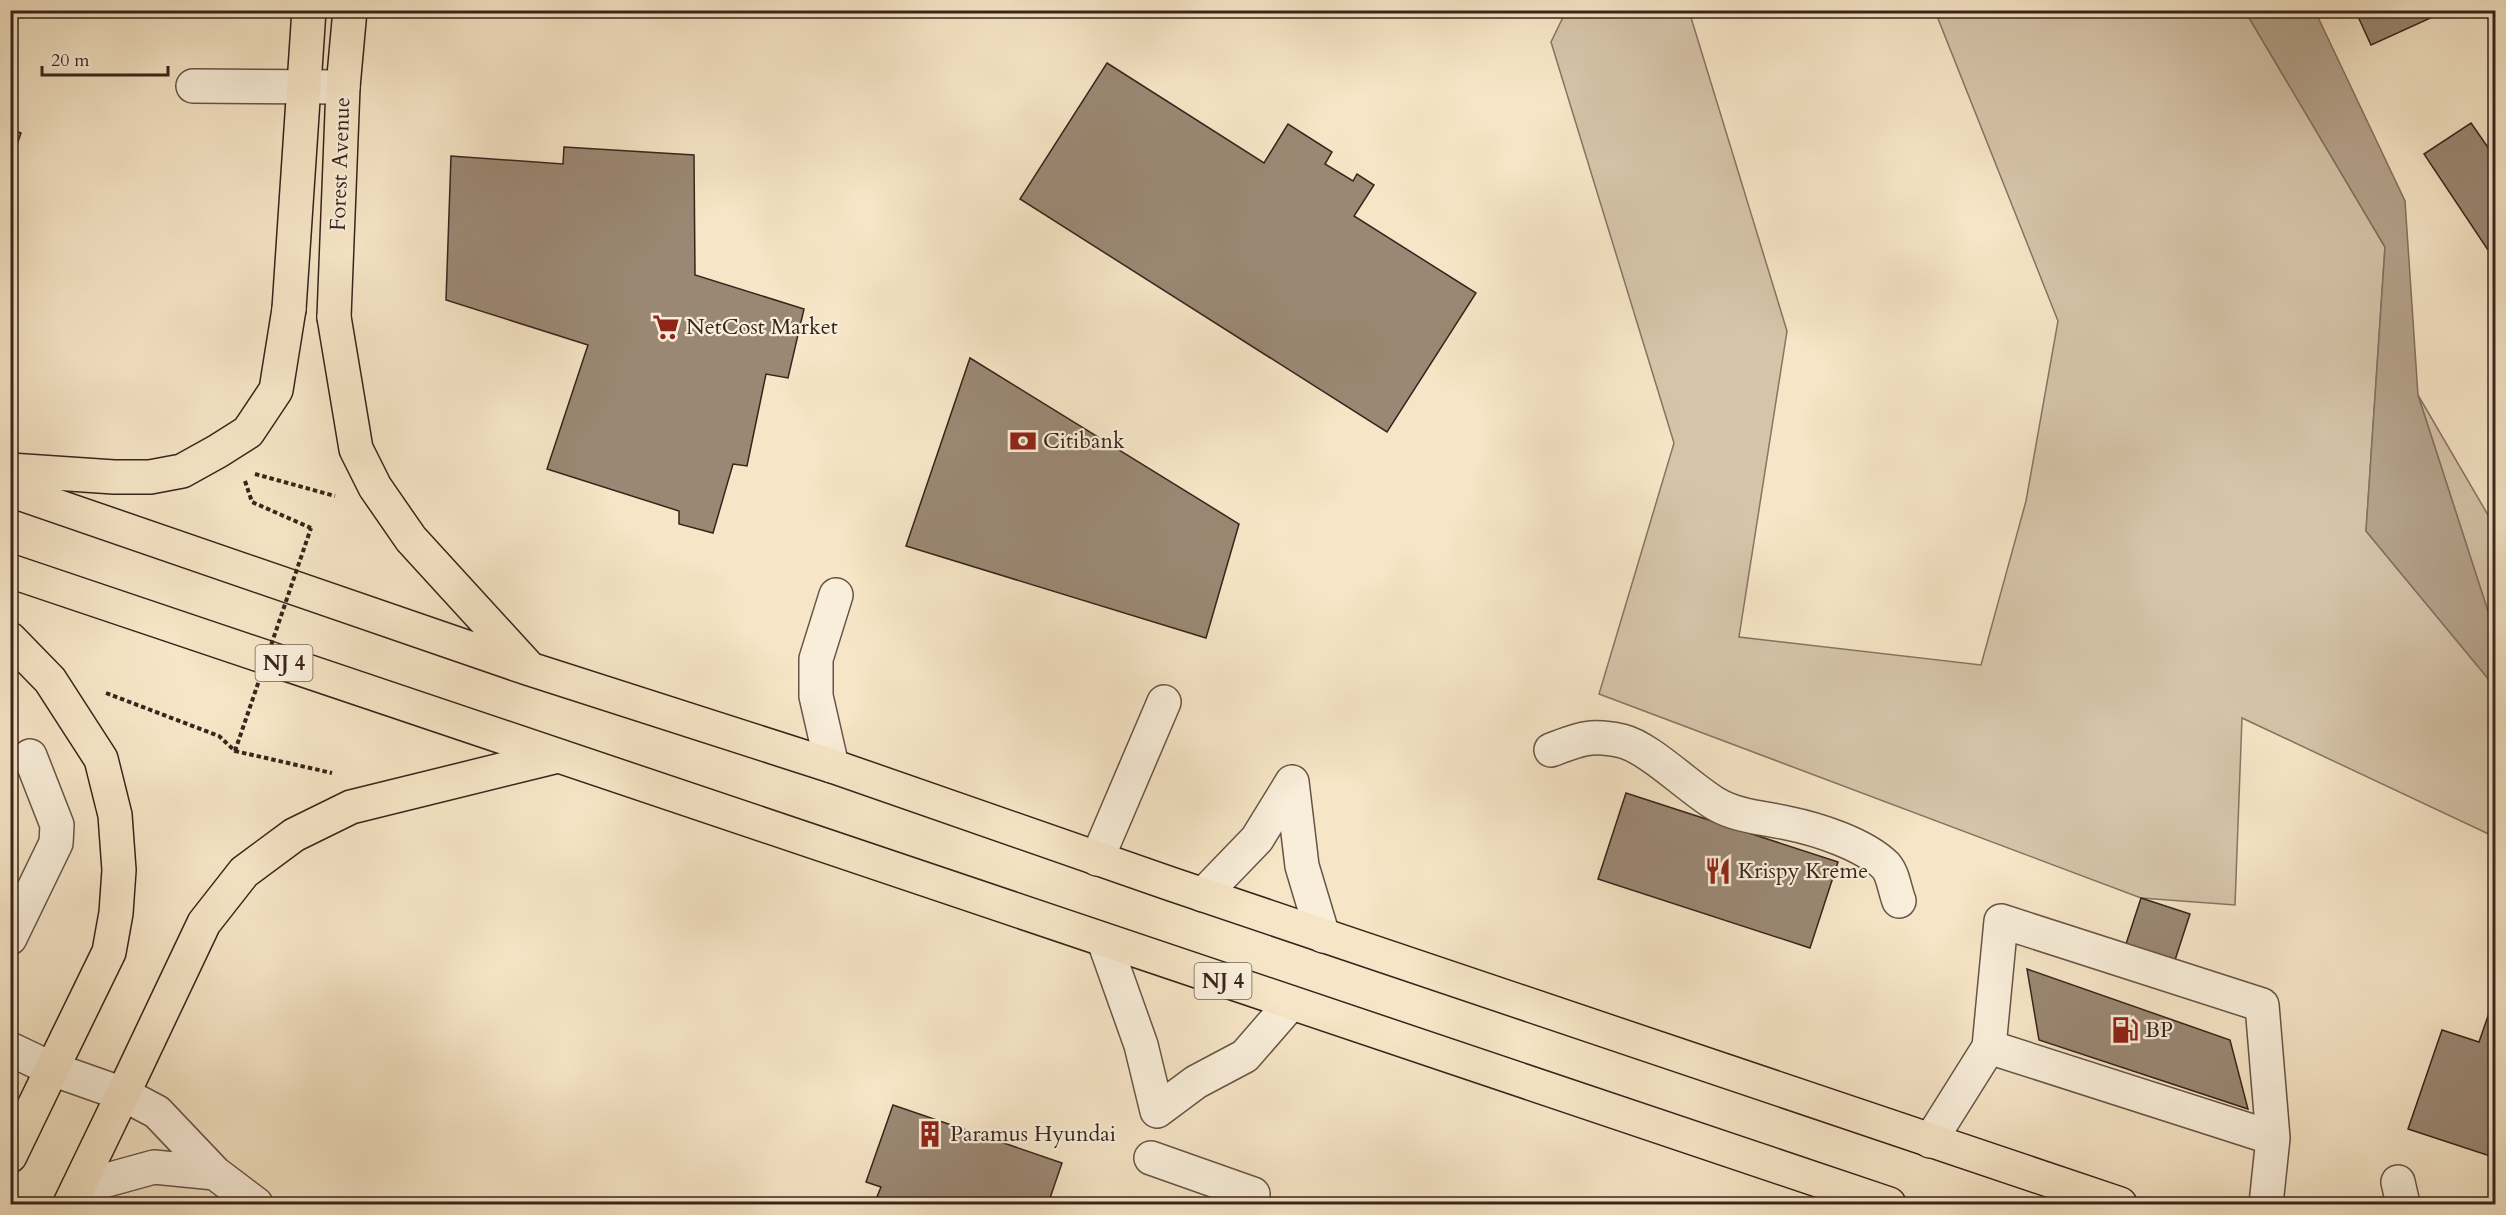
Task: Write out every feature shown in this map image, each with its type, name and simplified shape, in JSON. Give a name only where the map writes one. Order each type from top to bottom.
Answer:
[{"type":"main road","name":"Forest Avenue","points":[[10,470],[114,477],[150,477],[182,471],[248,432],[276,390],[289,309],[309,10]]},
{"type":"main road","name":"Forest Avenue","points":[[350,10],[343,87],[333,317],[356,449],[375,487],[411,539],[530,669]]},
{"type":"main road","points":[[10,490],[530,669],[831,766],[1323,936],[2120,1204]]},
{"type":"main road","name":"NJ 4","points":[[10,571],[1889,1204]]},
{"type":"main road","points":[[10,639],[50,680],[102,759],[115,815],[119,870],[116,913],[109,952],[10,1156]]},
{"type":"main road","points":[[74,1196],[204,923],[244,872],[294,835],[351,807],[558,756]]},
{"type":"lane","points":[[193,86],[343,87]]},
{"type":"lane","points":[[831,766],[816,696],[816,659],[836,595]]},
{"type":"lane","points":[[1097,859],[1164,702]]},
{"type":"lane","points":[[1551,750],[1584,737],[1623,741],[1655,758],[1680,780],[1719,806],[1758,818],[1790,824],[1858,846],[1888,868],[1899,901]]},
{"type":"lane","points":[[10,938],[57,843],[57,825],[30,756]]},
{"type":"lane","points":[[1203,895],[1257,839],[1292,782],[1302,866],[1323,936]]},
{"type":"lane","points":[[1930,1141],[1989,1047],[2001,921],[2262,1005],[2273,1138],[2266,1204]]},
{"type":"lane","points":[[1104,941],[1141,1045],[1157,1111],[1196,1082],[1245,1056],[1291,1003]]},
{"type":"lane","points":[[1989,1047],[2273,1138]]},
{"type":"lane","points":[[10,1049],[52,1069],[123,1094],[157,1112],[215,1173],[256,1204]]},
{"type":"lane","points":[[1151,1158],[1253,1194],[1251,1204]]},
{"type":"lane","points":[[74,1196],[154,1167],[215,1173]]},
{"type":"path","points":[[251,473],[337,496]]},
{"type":"path","points":[[235,751],[310,528],[252,502],[244,481]]},
{"type":"path","points":[[97,690],[219,736],[235,751],[333,773],[336,776]]},
{"type":"shaded area","points":[[1566,11],[1689,11],[1787,331],[1739,637],[1981,665],[2026,501],[2058,321],[1935,11],[2245,11],[2385,247],[2366,531],[2495,687],[2495,837],[2242,718],[2235,905],[2141,898],[1599,694],[1674,443],[1551,42]]},
{"type":"shaded area","points":[[2245,11],[2315,11],[2405,201],[2418,395],[2495,633],[2495,687],[2366,531],[2385,247]]},
{"type":"shaded area","points":[[2418,395],[2495,527],[2495,633]]},
{"type":"building","points":[[2355,10],[2432,10],[2435,16],[2371,45]]},
{"type":"building","points":[[1107,63],[1264,163],[1288,124],[1332,152],[1325,164],[1353,181],[1357,174],[1374,185],[1354,216],[1476,293],[1387,432],[1020,199]]},
{"type":"building","points":[[2471,123],[2496,159],[2496,262],[2424,154]]},
{"type":"building","points":[[10,129],[21,133],[10,165]]},
{"type":"building","name":"NetCost Market","points":[[564,147],[694,155],[695,275],[804,309],[788,378],[766,374],[747,466],[733,464],[713,533],[679,524],[679,511],[547,469],[588,345],[446,300],[451,156],[563,164]]},
{"type":"building","name":"Citibank","points":[[970,358],[1239,524],[1206,638],[906,546]]},
{"type":"building","name":"Krispy Kreme","points":[[1626,793],[1838,862],[1810,948],[1598,879]]},
{"type":"building","points":[[2141,898],[2190,914],[2175,960],[2126,944]]},
{"type":"building","points":[[2027,969],[2230,1040],[2248,1109],[2039,1040]]},
{"type":"building","points":[[2496,993],[2496,1158],[2408,1129],[2442,1030],[2479,1042]]},
{"type":"building","name":"Paramus Hyundai","points":[[893,1105],[1062,1163],[1048,1204],[874,1204],[881,1187],[866,1182]]},
{"type":"place","name":"NetCost Market","points":[[666,327]]},
{"type":"place","name":"Citibank","points":[[1023,441]]},
{"type":"place","name":"Krispy Kreme","points":[[1718,871]]},
{"type":"place","name":"BP","points":[[2125,1030]]},
{"type":"place","name":"Paramus Hyundai","points":[[930,1134]]}]
